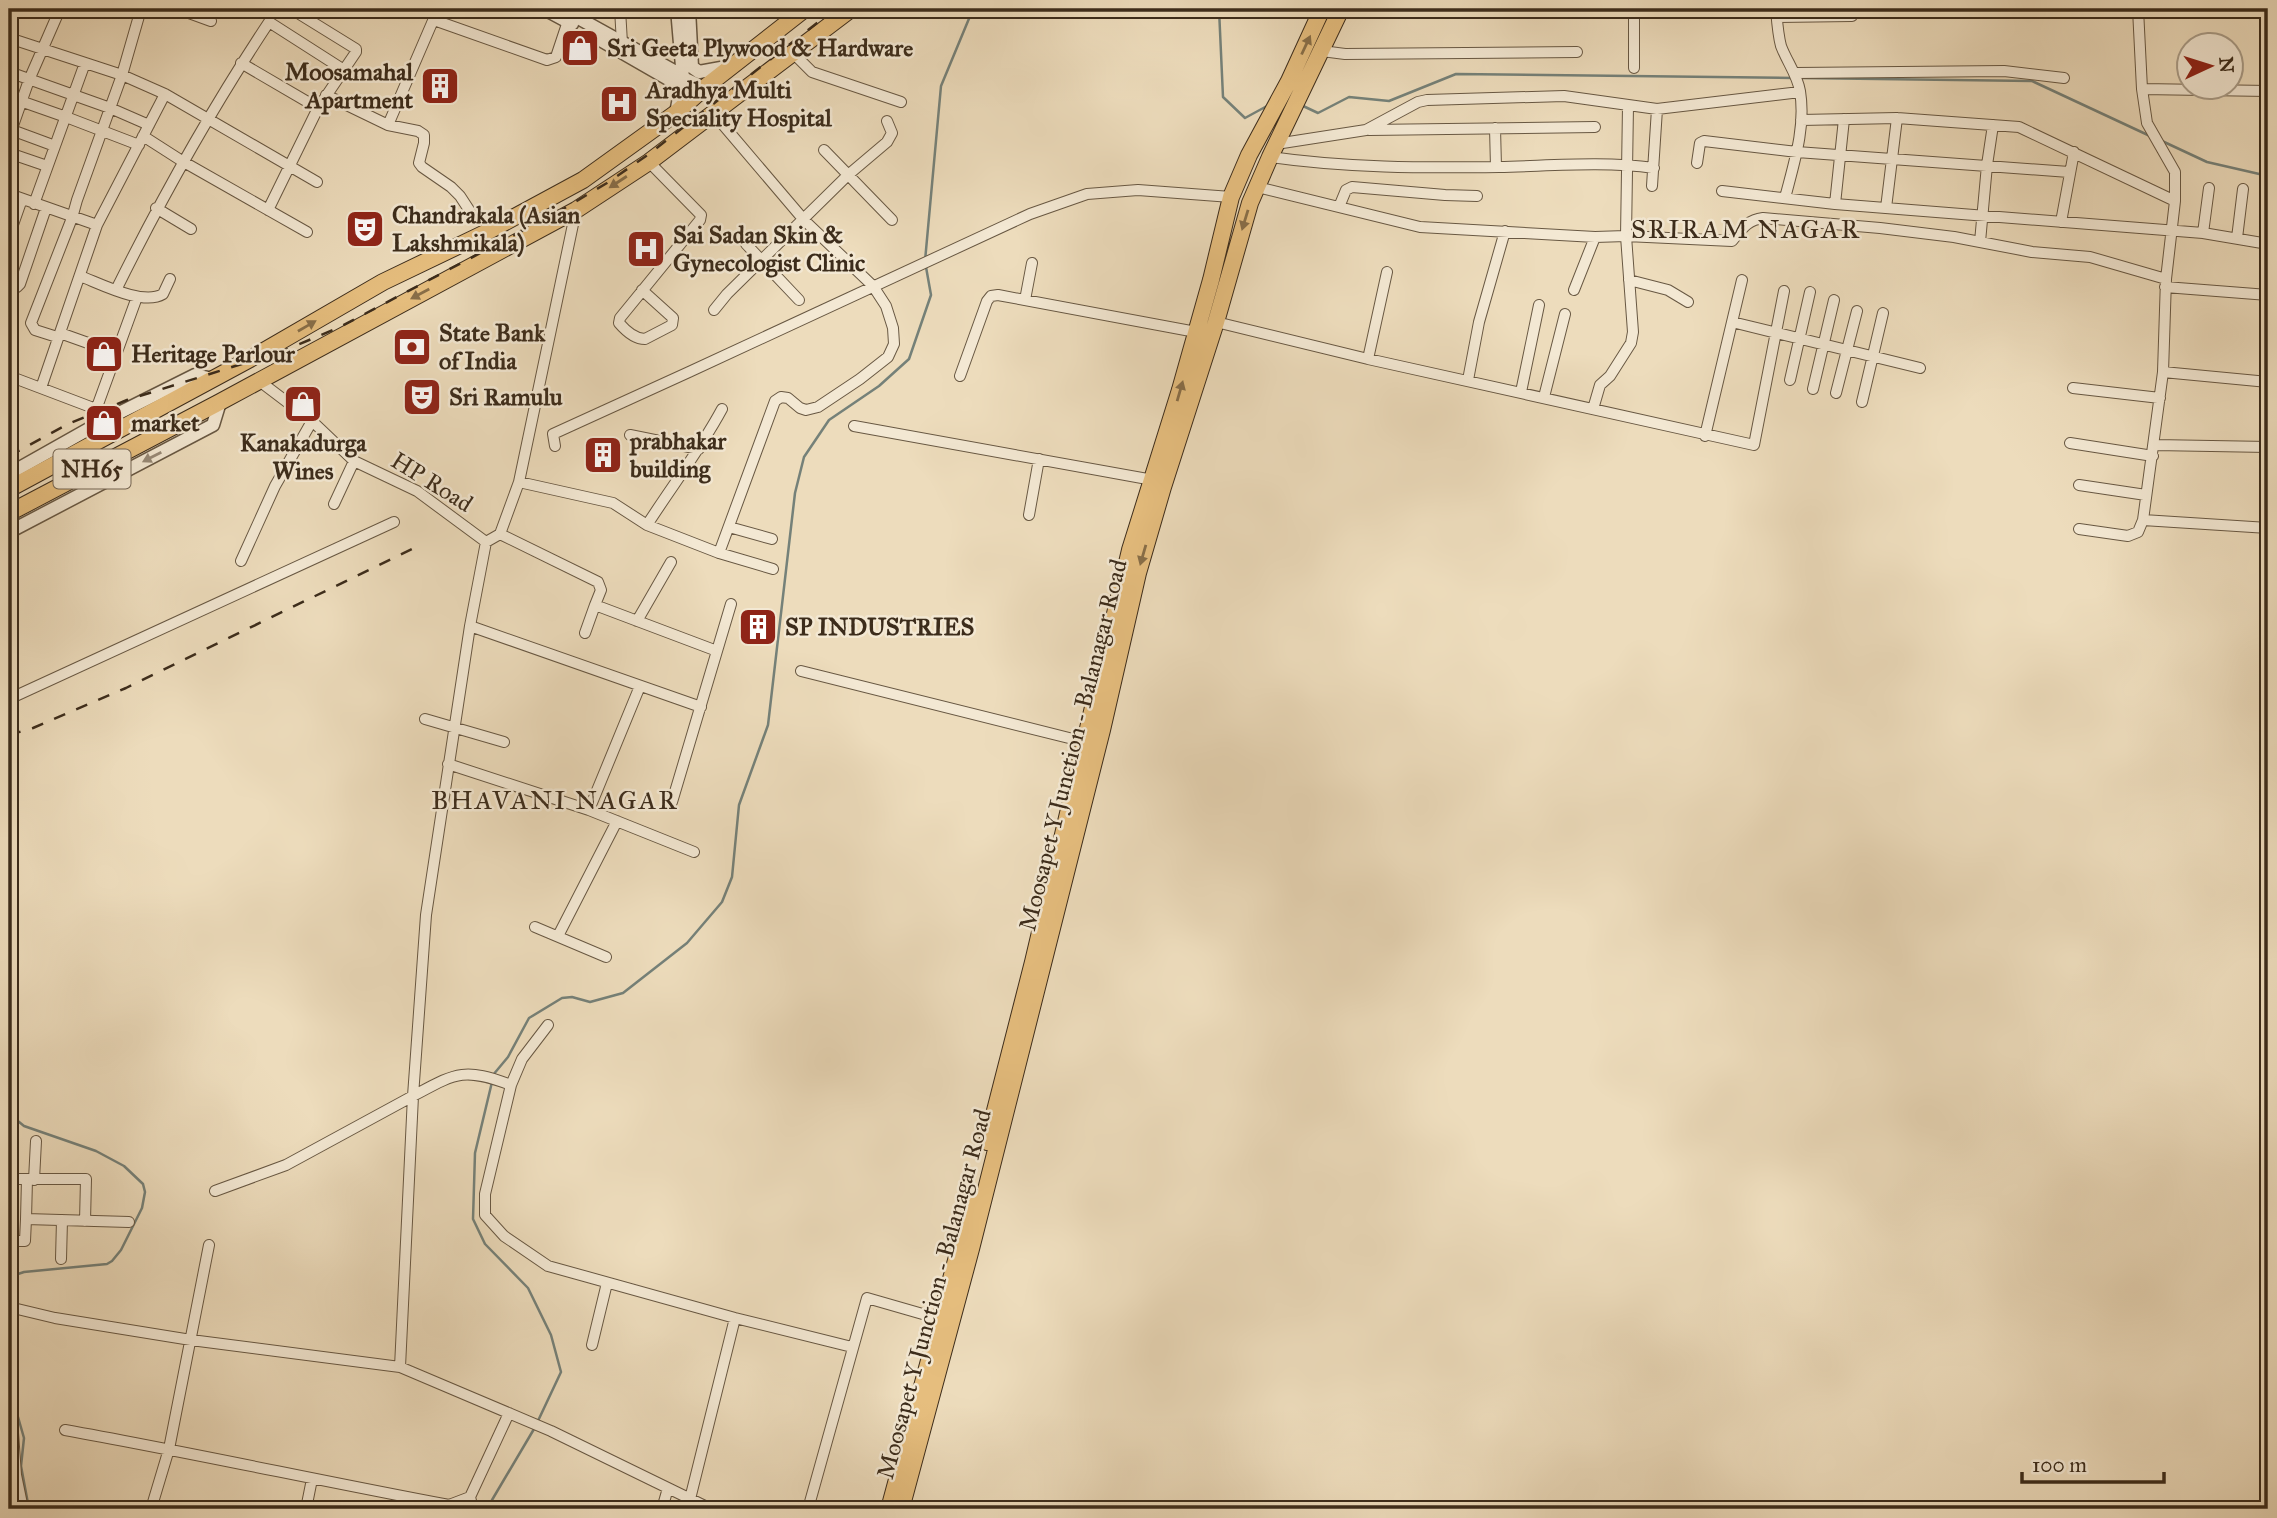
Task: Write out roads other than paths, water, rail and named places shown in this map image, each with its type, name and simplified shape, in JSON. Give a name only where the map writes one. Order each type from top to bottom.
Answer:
[{"type":"main road","name":"NH65","points":[[9,488],[166,405],[383,282],[485,233],[583,180],[676,113],[805,9]]},
{"type":"main road","name":"NH65","points":[[9,513],[576,210],[649,162],[851,9]]},
{"type":"main road","points":[[889,1509],[1032,962],[1130,550],[1196,332],[1226,254],[1231,197],[1262,131],[1296,86],[1322,9]]},
{"type":"main road","name":"Moosapet Y Junction - Balanagar Road","points":[[901,1509],[1010,1097],[1138,573],[1216,322],[1226,254],[1276,145],[1296,86],[1322,51],[1341,9]]},
{"type":"main road","points":[[790,20],[794,35],[807,41]]},
{"type":"main road","points":[[769,37],[780,38],[790,53]]},
{"type":"street","points":[[55,146],[10,132],[60,9]]},
{"type":"street","points":[[116,353],[34,330],[31,323],[72,218],[122,75],[141,9]]},
{"type":"street","points":[[178,9],[211,20]]},
{"type":"street","points":[[388,125],[438,9]]},
{"type":"street","points":[[544,9],[677,79],[704,88]]},
{"type":"street","points":[[562,9],[622,43],[677,79]]},
{"type":"street","points":[[620,9],[622,43]]},
{"type":"street","points":[[676,113],[677,9]]},
{"type":"street","points":[[689,9],[692,68],[699,72],[732,66]]},
{"type":"street","points":[[1634,9],[1634,68]]},
{"type":"street","points":[[2079,529],[2128,536],[2138,532],[2143,520],[2154,450],[2163,372],[2166,283],[2175,201],[2175,173],[2147,123],[2142,89],[2138,9]]},
{"type":"street","points":[[1785,198],[1797,152],[1801,120],[1800,92],[1796,74],[1781,47],[1776,13],[1852,16]]},
{"type":"street","points":[[268,210],[318,108],[356,49],[300,15]]},
{"type":"street","points":[[433,20],[547,60],[556,57],[568,22]]},
{"type":"street","points":[[116,289],[182,161],[269,22],[344,70]]},
{"type":"street","points":[[9,38],[122,75],[165,94],[317,182]]},
{"type":"street","points":[[1322,51],[1345,54],[1577,52]]},
{"type":"street","points":[[790,53],[812,72],[901,102]]},
{"type":"street","points":[[34,204],[85,63]]},
{"type":"street","points":[[242,63],[318,108]]},
{"type":"street","points":[[1796,74],[2004,71],[2064,78]]},
{"type":"street","points":[[9,72],[149,125]]},
{"type":"street","points":[[2142,89],[2268,91]]},
{"type":"street","points":[[1366,130],[1418,102],[1427,100],[1564,96],[1657,109],[1800,92]]},
{"type":"street","points":[[41,388],[97,225],[165,94]]},
{"type":"street","points":[[326,95],[388,125],[418,131],[424,135],[419,163],[451,187],[475,219]]},
{"type":"street","points":[[9,97],[101,130],[141,140],[307,232]]},
{"type":"street","points":[[1594,409],[1600,385],[1610,376],[1631,343],[1633,332],[1626,236],[1628,106]]},
{"type":"street","points":[[1652,186],[1657,109]]},
{"type":"street","points":[[713,113],[804,220],[873,286],[886,306],[893,328],[894,344],[888,357],[860,379],[811,410],[800,408],[788,398],[781,397],[775,401],[719,553]]},
{"type":"street","points":[[1801,120],[1896,118],[2019,127],[2175,201]]},
{"type":"street","points":[[1886,208],[1896,118]]},
{"type":"street","points":[[1835,204],[1843,119]]},
{"type":"street","points":[[714,310],[727,294],[848,176],[887,142],[892,133],[887,121]]},
{"type":"street","points":[[1980,243],[1993,125]]},
{"type":"street","points":[[1276,145],[1366,130],[1595,127]]},
{"type":"street","points":[[1495,128],[1496,167]]},
{"type":"street","points":[[1697,163],[1702,141],[1797,152],[2069,172]]},
{"type":"street","points":[[1276,145],[1341,166],[1626,164],[1654,168]]},
{"type":"street","points":[[824,150],[892,220]]},
{"type":"street","points":[[2061,222],[2074,152]]},
{"type":"street","points":[[9,153],[47,166]]},
{"type":"street","points":[[642,290],[673,318],[672,325],[645,339],[636,337],[619,323],[620,318],[642,290],[700,220],[701,215],[649,162]]},
{"type":"street","points":[[1257,187],[1420,227],[1595,237],[1732,241],[1746,223],[1763,218],[1880,228],[2032,252],[2090,257],[2166,283],[2268,295]]},
{"type":"street","points":[[1339,207],[1346,190],[1352,187],[1477,196]]},
{"type":"street","points":[[2203,233],[2209,188]]},
{"type":"street","points":[[2237,238],[2243,189]]},
{"type":"street","points":[[555,446],[553,434],[573,424],[1030,214],[1087,194],[1138,190],[1231,197]]},
{"type":"street","points":[[1722,191],[1835,204],[2203,233],[2268,244]]},
{"type":"street","points":[[9,194],[97,225]]},
{"type":"street","points":[[9,236],[22,199]]},
{"type":"street","points":[[9,288],[20,284],[46,208]]},
{"type":"street","points":[[156,208],[191,229]]},
{"type":"street","points":[[400,1367],[413,1096],[426,915],[448,764],[486,542],[500,534],[519,482],[576,210]]},
{"type":"street","points":[[1468,380],[1479,322],[1505,231]]},
{"type":"street","points":[[1574,290],[1595,237]]},
{"type":"street","points":[[746,244],[799,300]]},
{"type":"street","points":[[1025,300],[1032,263]]},
{"type":"street","points":[[1368,359],[1387,272]]},
{"type":"street","points":[[80,276],[137,297],[156,298],[163,294],[170,279]]},
{"type":"street","points":[[1629,280],[1668,290],[1688,302]]},
{"type":"street","points":[[1705,436],[1742,280]]},
{"type":"street","points":[[1216,322],[1368,359],[1754,445],[1784,291]]},
{"type":"street","points":[[1790,380],[1810,292]]},
{"type":"street","points":[[960,376],[991,296],[998,295],[1196,332]]},
{"type":"street","points":[[89,429],[137,297]]},
{"type":"street","points":[[1813,389],[1834,300]]},
{"type":"street","points":[[1521,392],[1539,305]]},
{"type":"street","points":[[1836,393],[1857,311]]},
{"type":"street","points":[[1862,402],[1883,313]]},
{"type":"street","points":[[1544,397],[1565,314]]},
{"type":"street","points":[[1732,322],[1920,368]]},
{"type":"street","points":[[2163,372],[2268,382]]},
{"type":"street","points":[[9,376],[96,409]]},
{"type":"street","points":[[9,474],[89,429],[195,376],[213,379]]},
{"type":"street","name":"HP Road","points":[[258,380],[312,421],[355,461],[417,491],[486,542]]},
{"type":"street","points":[[2073,388],[2160,398]]},
{"type":"street","points":[[9,532],[213,425],[220,402]]},
{"type":"street","points":[[647,525],[699,449],[722,409]]},
{"type":"street","points":[[241,561],[275,486],[312,421]]},
{"type":"street","points":[[854,426],[1153,480]]},
{"type":"street","points":[[630,435],[699,449]]},
{"type":"street","points":[[2070,443],[2154,450],[2268,447]]},
{"type":"street","points":[[1029,515],[1039,459]]},
{"type":"street","points":[[334,504],[355,461]]},
{"type":"street","points":[[519,482],[613,503],[647,525],[719,553],[772,569]]},
{"type":"street","points":[[2079,485],[2146,495]]},
{"type":"street","points":[[2143,520],[2268,527]]},
{"type":"street","points":[[9,699],[394,522]]},
{"type":"street","points":[[729,527],[772,540]]},
{"type":"street","points":[[500,534],[598,582],[601,590],[585,634]]},
{"type":"street","points":[[637,621],[671,562]]},
{"type":"street","points":[[672,803],[731,604]]},
{"type":"street","points":[[595,605],[717,651]]},
{"type":"street","points":[[470,626],[701,707]]},
{"type":"street","points":[[801,671],[1086,742]]},
{"type":"street","points":[[589,810],[640,686]]},
{"type":"street","points":[[425,719],[505,742]]},
{"type":"street","points":[[448,764],[589,810],[694,852]]},
{"type":"street","points":[[558,936],[617,821]]},
{"type":"street","points":[[535,927],[606,957]]},
{"type":"street","points":[[548,1025],[522,1059],[510,1085],[485,1194],[485,1215],[505,1236],[548,1266],[735,1318],[852,1347]]},
{"type":"street","points":[[215,1191],[286,1165],[452,1076],[479,1074],[510,1085]]},
{"type":"street","points":[[9,1241],[25,1241],[36,1141]]},
{"type":"street","points":[[9,1179],[86,1179],[85,1221]]},
{"type":"street","points":[[26,1219],[129,1222]]},
{"type":"street","points":[[61,1259],[62,1220]]},
{"type":"street","points":[[151,1509],[169,1449],[209,1245]]},
{"type":"street","points":[[592,1345],[607,1283]]},
{"type":"street","points":[[808,1509],[867,1298],[940,1319]]},
{"type":"street","points":[[9,1307],[55,1318],[191,1340],[400,1367],[523,1419],[711,1509]]},
{"type":"street","points":[[690,1499],[735,1318]]},
{"type":"street","points":[[9,1404],[12,1475],[23,1509]]},
{"type":"street","points":[[473,1509],[470,1497],[509,1413]]},
{"type":"street","points":[[65,1430],[449,1505],[470,1497]]},
{"type":"street","points":[[306,1509],[312,1479]]},
{"type":"street","points":[[662,1509],[668,1488]]},
{"type":"waterway","points":[[925,261],[941,86],[973,9]]},
{"type":"waterway","points":[[1219,9],[1223,97],[1245,118],[1267,106]]},
{"type":"waterway","points":[[1301,105],[1318,113],[1349,97],[1389,101],[1456,74],[1794,78]]},
{"type":"waterway","points":[[1801,78],[2032,81],[2150,136]]},
{"type":"waterway","points":[[2162,141],[2207,162],[2268,176]]},
{"type":"waterway","points":[[493,1075],[508,1057],[529,1018],[562,998],[572,997],[590,1002],[623,993],[687,943],[722,902],[732,877],[739,805],[768,725],[795,493],[804,457],[829,420],[879,386],[909,359],[931,295],[926,267]]},
{"type":"waterway","points":[[492,1082],[475,1153],[473,1219],[485,1244],[528,1288],[551,1335],[561,1372],[537,1423]]},
{"type":"waterway","points":[[9,1109],[13,1117],[24,1126],[96,1151],[124,1166],[143,1184],[145,1192],[142,1208],[121,1250],[112,1261],[107,1264],[24,1272],[9,1277]]},
{"type":"waterway","points":[[9,1393],[13,1404]]},
{"type":"waterway","points":[[16,1410],[24,1438],[21,1466],[29,1509]]},
{"type":"waterway","points":[[492,1509],[492,1500],[534,1429]]},
{"type":"railway","points":[[9,456],[68,424],[127,400],[283,351],[340,327],[558,212],[649,154],[835,9]]},
{"type":"railway","points":[[9,735],[33,728],[126,688],[420,545]]},
{"type":"place","name":"Sri Geeta Plywood & Hardware","points":[[580,48]]},
{"type":"place","name":"Moosamahal Apartment","points":[[440,86]]},
{"type":"place","name":"Aradhya Multi Speciality Hospital","points":[[619,104]]},
{"type":"place","name":"Chandrakala (Asian Lakshmikala)","points":[[365,229]]},
{"type":"place","name":"Sai Sadan Skin & Gynecologist Clinic","points":[[646,249]]},
{"type":"place","name":"State Bank of India","points":[[412,347]]},
{"type":"place","name":"Heritage Parlour","points":[[104,354]]},
{"type":"place","name":"Sri Ramulu","points":[[422,397]]},
{"type":"place","name":"Kanakadurga Wines","points":[[303,404]]},
{"type":"place","name":"market","points":[[104,423]]},
{"type":"place","name":"prabhakar building","points":[[603,455]]},
{"type":"place","name":"SP INDUSTRIES","points":[[758,627]]},
{"type":"district","name":"SRIRAM NAGAR","points":[[1746,229]]},
{"type":"district","name":"BHAVANI NAGAR","points":[[555,800]]}]
